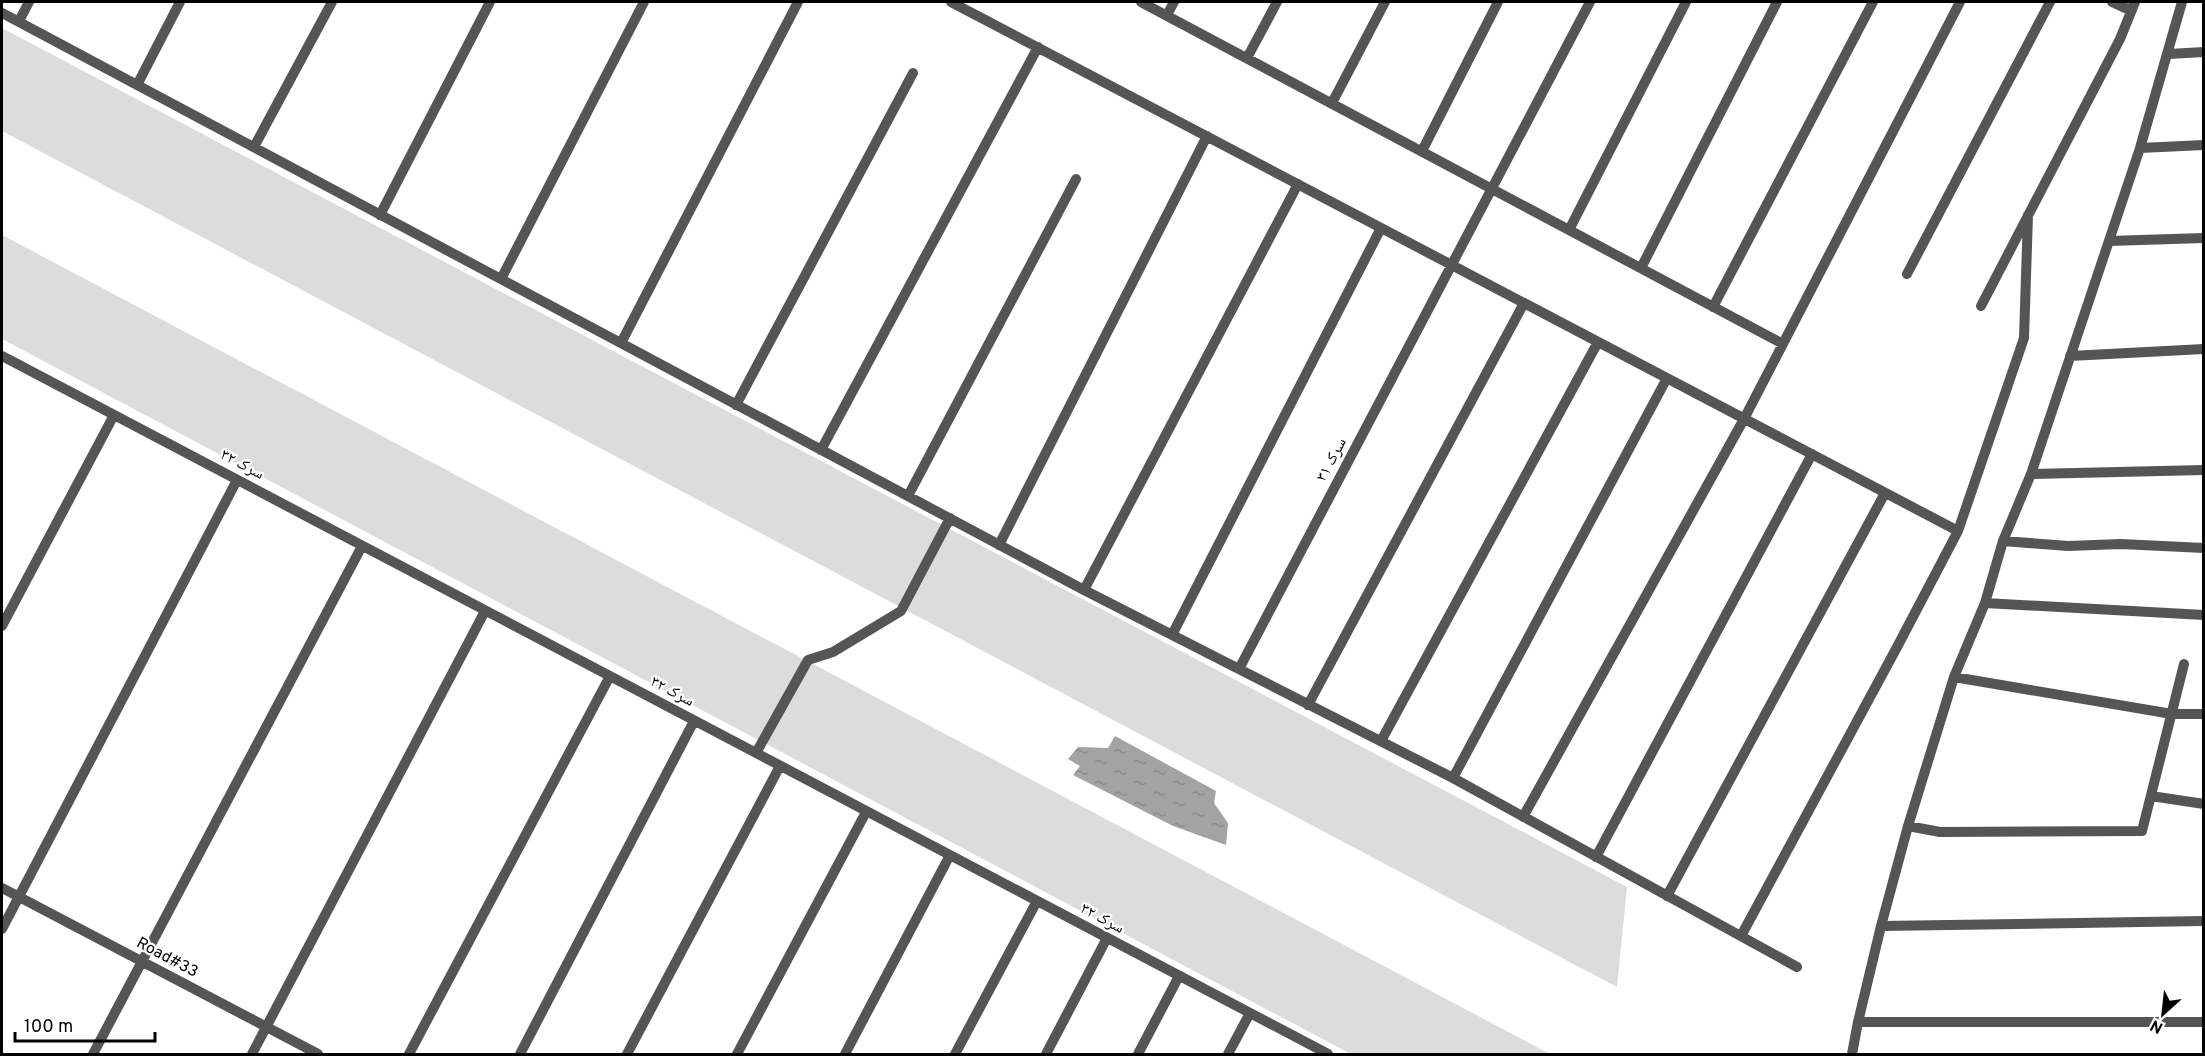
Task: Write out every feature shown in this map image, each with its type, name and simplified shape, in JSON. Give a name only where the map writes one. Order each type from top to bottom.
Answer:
[{"type":"street","points":[[19,21],[29,2]]},
{"type":"street","points":[[137,85],[180,2]]},
{"type":"street","points":[[254,147],[332,2]]},
{"type":"street","points":[[380,214],[490,2]]},
{"type":"street","points":[[501,279],[644,2]]},
{"type":"street","points":[[621,343],[798,2]]},
{"type":"street","points":[[951,2],[1958,531]]},
{"type":"street","points":[[1141,2],[1783,344]]},
{"type":"street","points":[[1167,15],[1174,2]]},
{"type":"street","points":[[1246,58],[1277,2]]},
{"type":"street","points":[[1332,103],[1385,2]]},
{"type":"street","points":[[1422,152],[1498,2]]},
{"type":"street","name":"سرک ۳۱","points":[[1239,669],[1590,2]]},
{"type":"street","points":[[1569,230],[1686,2]]},
{"type":"street","points":[[1641,268],[1777,2]]},
{"type":"street","points":[[1713,307],[1873,2]]},
{"type":"street","points":[[1523,817],[1744,419],[1960,2]]},
{"type":"street","points":[[1907,274],[2050,2]]},
{"type":"street","points":[[2112,2],[2126,8],[2134,5]]},
{"type":"street","points":[[1852,1054],[1881,926],[1908,826],[1954,677],[1985,603],[2003,541],[2031,474],[2140,148],[2169,54],[2182,2]]},
{"type":"street","points":[[1981,306],[2120,39],[2134,5]]},
{"type":"street","points":[[2,13],[1084,590],[1453,778],[1797,967]]},
{"type":"street","points":[[821,450],[1038,47]]},
{"type":"street","points":[[2169,54],[2204,52]]},
{"type":"street","points":[[736,405],[913,74]]},
{"type":"street","points":[[999,545],[1207,136]]},
{"type":"street","points":[[2140,148],[2204,145]]},
{"type":"street","points":[[908,496],[1076,179]]},
{"type":"street","points":[[1084,590],[1298,184]]},
{"type":"street","points":[[1740,936],[1958,531],[2024,338],[2028,215]]},
{"type":"street","points":[[1172,635],[1381,228]]},
{"type":"street","points":[[2109,241],[2204,238]]},
{"type":"street","points":[[1308,705],[1524,303]]},
{"type":"street","points":[[1381,741],[1598,342]]},
{"type":"street","points":[[2070,356],[2204,349]]},
{"type":"street","name":"سرک ۳۲","points":[[2,356],[1325,1054]]},
{"type":"street","points":[[1453,778],[1667,378]]},
{"type":"street","points":[[2,626],[114,415]]},
{"type":"street","points":[[1596,857],[1812,454]]},
{"type":"street","points":[[2031,474],[2204,470]]},
{"type":"street","points":[[2,928],[237,480]]},
{"type":"street","points":[[1667,896],[1886,493]]},
{"type":"street","points":[[756,753],[808,660],[833,652],[901,611],[950,518]]},
{"type":"street","points":[[2003,541],[2068,546],[2121,544],[2204,548]]},
{"type":"street","points":[[93,1054],[362,546]]},
{"type":"street","points":[[1985,603],[2204,615]]},
{"type":"street","points":[[252,1054],[485,611]]},
{"type":"street","points":[[1908,826],[1940,832],[2142,831],[2184,664]]},
{"type":"street","points":[[409,1054],[610,676]]},
{"type":"street","points":[[1954,677],[2172,714],[2204,714]]},
{"type":"street","points":[[520,1054],[694,721]]},
{"type":"street","points":[[627,1054],[780,766]]},
{"type":"street","points":[[2151,796],[2204,804]]},
{"type":"street","points":[[737,1054],[866,812]]},
{"type":"street","points":[[845,1054],[950,855]]},
{"type":"street","name":"Road#33","points":[[2,888],[318,1054]]},
{"type":"street","points":[[955,1054],[1037,901]]},
{"type":"street","points":[[1881,926],[2204,921]]},
{"type":"street","points":[[1046,1054],[1107,938]]},
{"type":"street","points":[[1138,1054],[1179,976]]},
{"type":"street","points":[[1228,1054],[1250,1013]]},
{"type":"street","points":[[1858,1022],[2204,1022]]},
{"type":"shaded area","points":[[2,28],[1627,887],[1617,987],[2,131]]},
{"type":"shaded area","points":[[2,235],[1550,1054],[1351,1054],[2,339]]},
{"type":"water","points":[[1115,736],[1216,791],[1214,803],[1228,823],[1226,845],[1173,826],[1073,775],[1080,766],[1068,759],[1078,747],[1108,748]]}]
